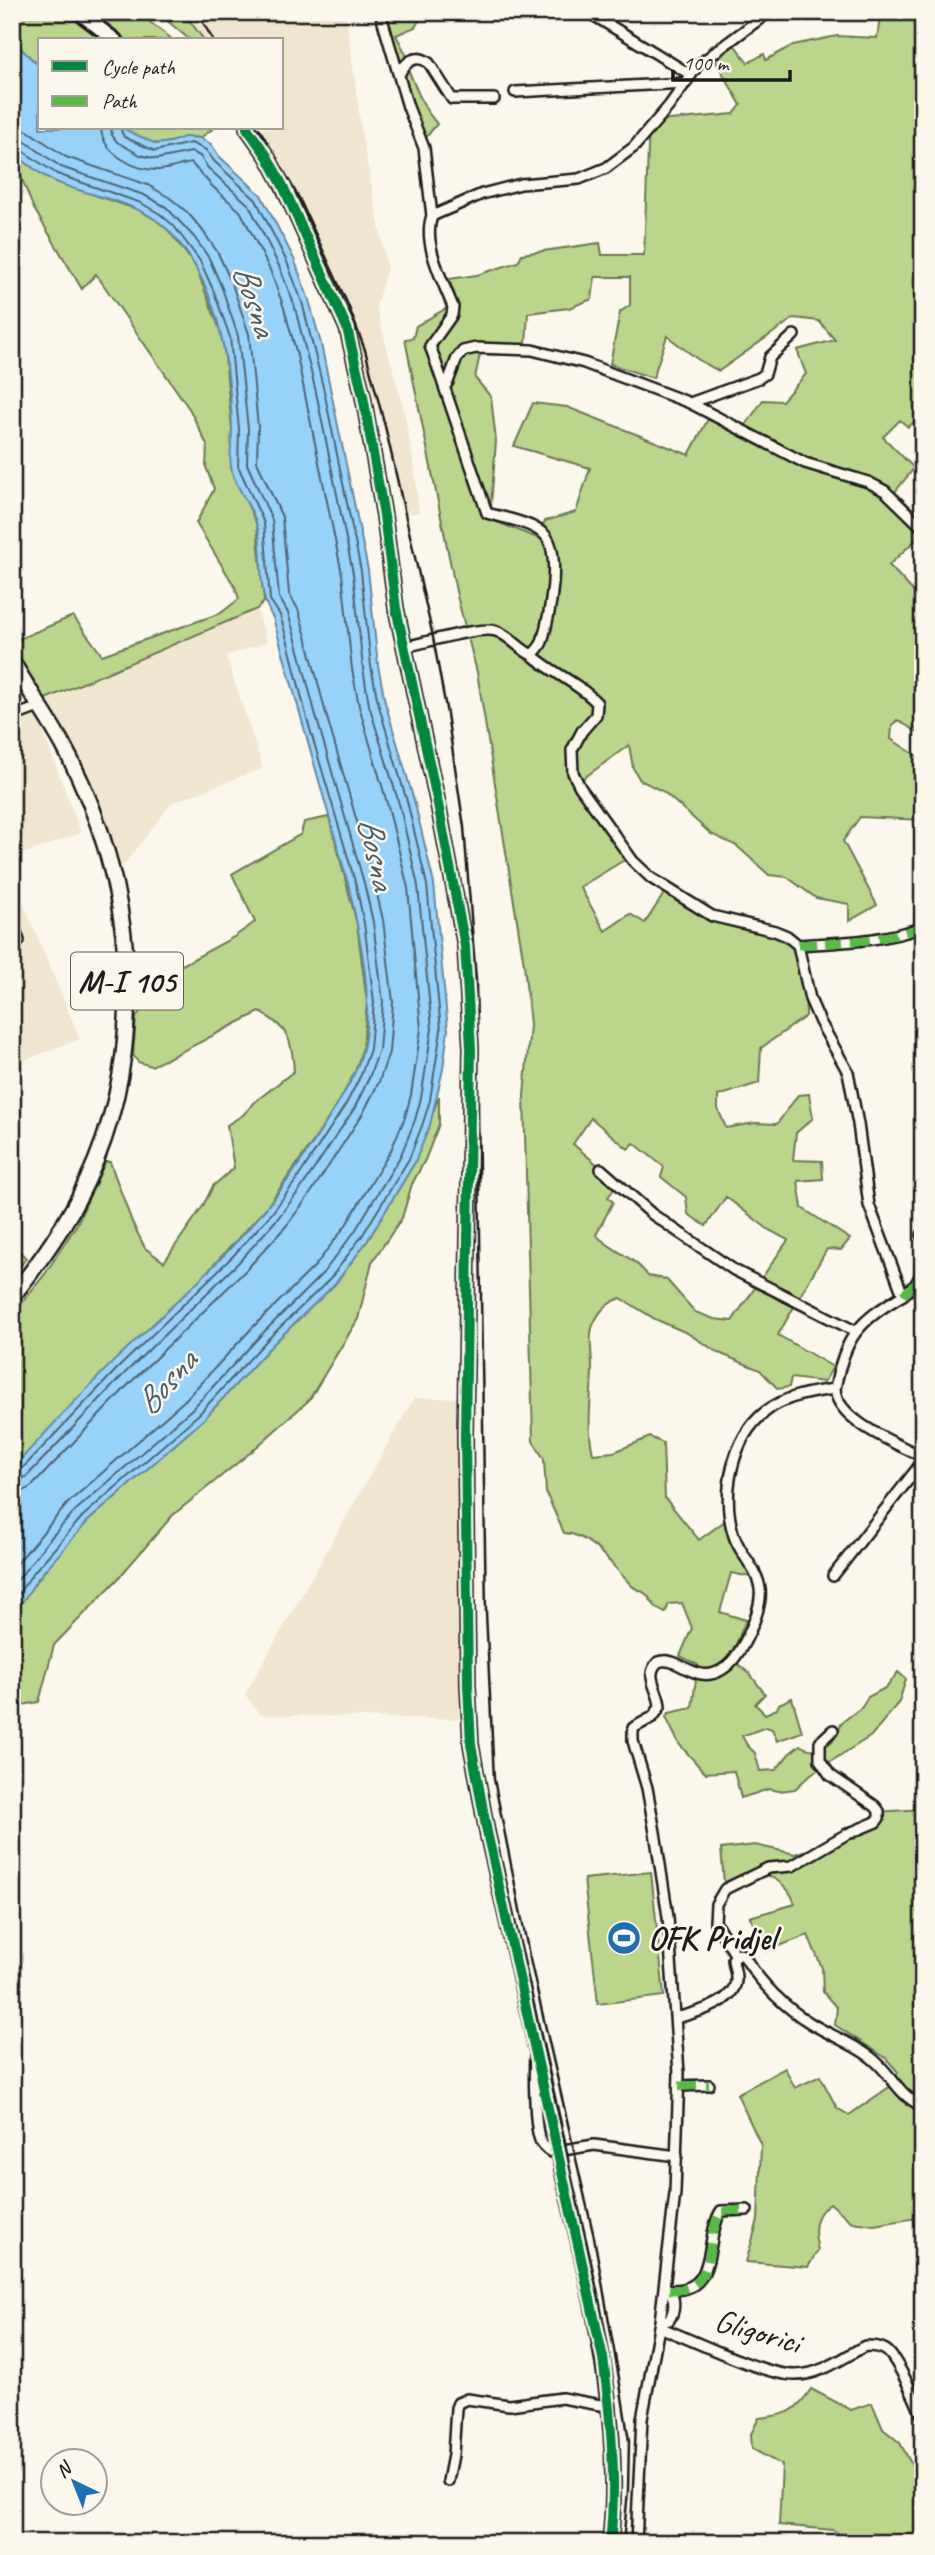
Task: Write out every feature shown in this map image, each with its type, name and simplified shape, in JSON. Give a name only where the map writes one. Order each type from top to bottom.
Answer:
[{"type":"main road","points":[[78,12],[112,38]]},
{"type":"main road","points":[[249,130],[283,186],[347,328],[363,396],[384,516],[396,608],[459,909],[467,978],[471,1062],[465,1435],[470,1736],[487,1832],[603,2358],[610,2404],[613,2490],[610,2543]]},
{"type":"main road","name":"M-I 105","points":[[12,661],[62,743],[102,837],[116,885],[124,935],[127,1017],[123,1059],[103,1142],[68,1217],[47,1252],[12,1297]]},
{"type":"street","points":[[380,12],[408,107],[424,148],[432,216],[428,227],[430,240],[453,307],[452,315],[430,346],[487,513],[537,529],[546,536],[551,545],[554,561],[552,590],[541,644],[532,655]]},
{"type":"street","points":[[588,12],[688,79]]},
{"type":"street","points":[[432,216],[482,194],[522,184],[579,179],[606,168],[634,147],[708,57],[769,12]]},
{"type":"street","points":[[399,75],[403,67],[418,58],[429,64],[452,99],[494,99]]},
{"type":"street","points":[[515,92],[688,79]]},
{"type":"street","points":[[690,403],[765,374],[770,357],[794,335]]},
{"type":"street","points":[[445,386],[449,382],[457,358],[463,351],[476,348],[532,350],[584,363],[690,403],[805,463],[868,482],[885,491],[923,528]]},
{"type":"street","points":[[404,647],[475,631],[494,630],[547,668],[587,692],[597,703],[596,715],[572,750],[573,772],[580,787],[633,861],[651,878],[712,916],[775,931],[787,936],[797,945],[810,999],[848,1072],[870,1205],[903,1296]]},
{"type":"street","points":[[12,717],[39,707]]},
{"type":"street","points":[[12,920],[19,941],[12,944]]},
{"type":"street","points":[[797,945],[866,941],[923,927]]},
{"type":"street","points":[[601,1169],[661,1221],[734,1270],[855,1331]]},
{"type":"street","points":[[833,1576],[923,1459],[864,1426],[838,1401],[835,1389],[844,1355],[855,1331],[873,1314],[903,1296],[916,1284],[923,1270]]},
{"type":"street","points":[[636,2543],[642,2419],[666,2288],[675,2193],[678,2085],[668,1917],[647,1788],[633,1741],[633,1728],[635,1724],[653,1717],[660,1707],[651,1677],[651,1671],[657,1662],[668,1660],[693,1672],[712,1674],[732,1662],[750,1631],[758,1606],[760,1584],[734,1536],[728,1499],[732,1470],[747,1433],[765,1412],[777,1404],[800,1394],[835,1389]]},
{"type":"street","points":[[736,1956],[715,1922],[716,1904],[725,1889],[768,1868],[792,1866],[879,1818],[879,1811],[875,1806],[830,1775],[820,1760],[820,1742],[833,1730]]},
{"type":"street","points":[[676,2018],[721,2001],[730,1994],[736,1980],[733,1962],[736,1956]]},
{"type":"street","points":[[736,1956],[744,1956],[768,1987],[798,2015],[869,2056],[886,2070],[905,2096],[923,2106]]},
{"type":"street","points":[[536,2052],[534,2085],[538,2137],[545,2148],[551,2151],[594,2145],[677,2156]]},
{"type":"street","points":[[678,2085],[709,2085]]},
{"type":"street","points":[[666,2288],[680,2290],[691,2287],[702,2276],[721,2211],[747,2210]]},
{"type":"street","name":"Gligorici","points":[[659,2324],[763,2368],[796,2375],[814,2372],[865,2346],[874,2346],[888,2351],[920,2400],[923,2418]]},
{"type":"street","points":[[448,2482],[456,2408],[462,2400],[509,2405],[562,2398],[600,2405],[610,2404]]},
{"type":"shaded area","points":[[183,12],[346,12],[362,136],[387,267],[376,307],[404,410],[415,470],[419,513],[402,514],[391,455],[340,289],[279,158],[262,130],[284,130],[284,38],[202,38]]},
{"type":"shaded area","points":[[257,609],[267,642],[226,656],[263,768],[172,803],[122,867],[92,782],[43,700]]},
{"type":"shaded area","points":[[12,673],[26,700],[12,705]]},
{"type":"shaded area","points":[[36,713],[81,833],[12,858],[12,722]]},
{"type":"shaded area","points":[[12,876],[80,1039],[12,1065]]},
{"type":"shaded area","points":[[414,1398],[456,1398],[460,1719],[260,1715],[245,1694]]},
{"type":"green space","points":[[12,12],[68,12],[99,38],[38,38],[38,65],[12,40]]},
{"type":"green space","points":[[87,12],[137,12],[170,38],[123,38]]},
{"type":"green space","points":[[157,12],[183,12],[202,38],[188,38]]},
{"type":"green space","points":[[377,12],[421,12],[423,15],[415,27],[396,35],[409,60],[410,74],[419,95],[437,124],[424,140],[405,85],[401,64],[395,54],[390,29]]},
{"type":"green space","points":[[881,12],[923,12],[923,429],[914,422],[908,427],[900,420],[883,437],[914,468],[895,492],[923,519],[923,533],[889,565],[923,602],[923,735],[897,720],[892,726],[891,739],[923,760],[923,820],[860,817],[843,841],[877,905],[849,921],[849,904],[816,898],[787,877],[769,875],[737,846],[711,834],[664,792],[640,780],[633,768],[629,745],[573,786],[626,859],[580,887],[605,931],[630,914],[645,923],[665,892],[712,920],[781,938],[795,950],[806,1016],[761,1048],[759,1083],[718,1096],[718,1109],[726,1128],[755,1123],[777,1124],[798,1095],[809,1094],[813,1118],[796,1133],[793,1160],[822,1161],[823,1179],[798,1181],[802,1208],[850,1239],[841,1250],[827,1249],[778,1335],[833,1367],[824,1382],[791,1378],[789,1387],[778,1389],[760,1370],[719,1353],[621,1298],[601,1311],[591,1333],[590,1421],[593,1454],[614,1452],[650,1437],[663,1443],[665,1498],[699,1540],[729,1518],[755,1578],[731,1573],[720,1612],[746,1620],[735,1647],[728,1656],[750,1674],[765,1694],[755,1704],[765,1714],[792,1698],[802,1732],[777,1741],[772,1729],[766,1727],[742,1736],[755,1753],[760,1771],[776,1770],[800,1745],[814,1749],[826,1746],[836,1736],[841,1723],[862,1707],[868,1697],[887,1687],[898,1672],[906,1679],[899,1702],[871,1736],[811,1774],[795,1789],[769,1789],[741,1798],[734,1771],[705,1773],[679,1744],[666,1717],[669,1713],[692,1708],[698,1665],[680,1656],[692,1628],[682,1603],[669,1604],[665,1613],[661,1611],[646,1594],[632,1586],[593,1545],[584,1539],[564,1533],[546,1493],[544,1459],[533,1441],[524,1096],[530,1025],[524,964],[477,672],[457,596],[405,339],[413,338],[416,326],[457,302],[449,279],[477,275],[518,262],[522,254],[600,243],[602,255],[644,255],[649,122],[734,114],[741,105],[708,48],[728,36],[748,63],[764,54],[766,60],[793,45],[837,36],[877,38]],"holes":[[[595,277],[630,277],[630,305],[620,312],[610,364],[653,378],[667,336],[700,361],[719,371],[794,318],[819,321],[835,340],[797,350],[806,374],[782,401],[763,400],[739,435],[708,419],[689,455],[567,407],[533,403],[514,446],[590,468],[576,512],[545,521],[537,538],[490,519],[496,441],[491,397],[475,378],[480,354],[522,355],[526,343],[528,313],[569,308],[592,299]],[[591,1118],[628,1149],[634,1143],[664,1167],[661,1177],[686,1197],[688,1214],[706,1226],[726,1197],[769,1230],[788,1240],[732,1321],[714,1319],[695,1312],[666,1279],[648,1276],[637,1264],[596,1235],[613,1202],[608,1197],[619,1183],[573,1144]]]},
{"type":"green space","points":[[126,130],[211,130],[200,138],[166,143],[146,141]]},
{"type":"green space","points":[[12,152],[54,181],[139,210],[156,220],[168,230],[195,265],[223,338],[232,429],[231,467],[257,525],[264,602],[257,609],[43,700],[12,645],[12,629],[19,639],[73,616],[102,655],[221,613],[239,599],[235,587],[196,523],[214,489],[206,467],[207,445],[190,410],[96,274],[82,289],[33,207],[20,174],[12,164]]},
{"type":"green space","points":[[329,817],[357,924],[367,1002],[363,1047],[355,1072],[317,1136],[266,1208],[196,1284],[112,1364],[12,1469],[12,1315],[45,1274],[77,1224],[105,1162],[110,1162],[132,1222],[145,1248],[164,1262],[203,1206],[213,1186],[234,1168],[227,1125],[243,1115],[256,1101],[294,1071],[287,1036],[277,1024],[260,1012],[151,1066],[138,1062],[133,1055],[136,1018],[160,977],[234,937],[255,922],[232,874],[301,834],[304,822]]},
{"type":"green space","points":[[439,1096],[439,1124],[412,1184],[402,1218],[372,1262],[358,1319],[309,1400],[251,1452],[173,1515],[116,1581],[54,1645],[39,1702],[12,1707],[12,1618],[20,1603],[59,1552],[88,1521],[204,1419],[272,1345],[335,1284],[368,1240],[415,1162]]},
{"type":"green space","points":[[12,1243],[26,1258],[12,1278]]},
{"type":"green space","points":[[923,1809],[923,2217],[874,2225],[852,2222],[830,2203],[817,2218],[815,2236],[818,2250],[808,2267],[746,2262],[758,2220],[761,2145],[737,2094],[785,2068],[795,2088],[820,2076],[837,2108],[849,2115],[892,2085],[898,2072],[886,2058],[835,2025],[837,2008],[823,1992],[822,1968],[808,1935],[766,1951],[750,1917],[795,1904],[792,1897],[783,1885],[762,1874],[743,1875],[724,1883],[721,1849],[755,1845],[795,1854],[843,1839],[855,1839],[876,1812]]},
{"type":"green space","name":"OFK Pridjel","points":[[651,1872],[664,1996],[598,2004],[584,1879]]},
{"type":"green space","points":[[811,2389],[851,2410],[872,2403],[883,2429],[900,2443],[914,2469],[923,2467],[923,2543],[877,2543],[872,2539],[853,2543],[833,2530],[779,2525],[782,2465],[752,2449],[751,2434],[759,2418],[790,2411]]},
{"type":"water","name":"Bosna","points":[[12,40],[38,65],[38,130],[126,130],[156,144],[184,137],[200,138],[211,144],[219,156],[261,195],[294,259],[321,344],[368,570],[378,665],[385,702],[415,804],[434,884],[448,1030],[443,1069],[430,1125],[415,1162],[368,1240],[335,1284],[272,1345],[204,1419],[88,1521],[38,1578],[12,1618],[12,1469],[101,1374],[231,1248],[282,1188],[316,1139],[352,1078],[364,1044],[367,1005],[364,965],[349,887],[273,618],[264,595],[257,525],[231,467],[232,429],[228,376],[210,297],[185,250],[156,220],[129,206],[56,182],[12,152]]},
{"type":"railway","points":[[197,12],[212,38]]},
{"type":"railway","points":[[260,130],[299,198],[348,305],[365,350],[432,632],[464,827],[476,980],[486,1612],[494,1779],[529,1955],[594,2237],[619,2378],[629,2441],[623,2543]]},
{"type":"marked path","points":[[798,945],[876,938],[923,927]]},
{"type":"marked path","points":[[903,1295],[916,1284],[923,1270]]},
{"type":"marked path","points":[[679,2086],[709,2085]]},
{"type":"marked path","points":[[669,2290],[685,2289],[696,2283],[703,2274],[721,2211],[747,2210]]},
{"type":"cycle path","points":[[248,130],[267,156],[283,186],[347,328],[363,396],[384,516],[396,608],[465,946],[471,1048],[465,1435],[471,1744],[487,1832],[603,2358],[612,2450],[610,2543]]},
{"type":"place","name":"OFK Pridjel","points":[[624,1938]]}]
